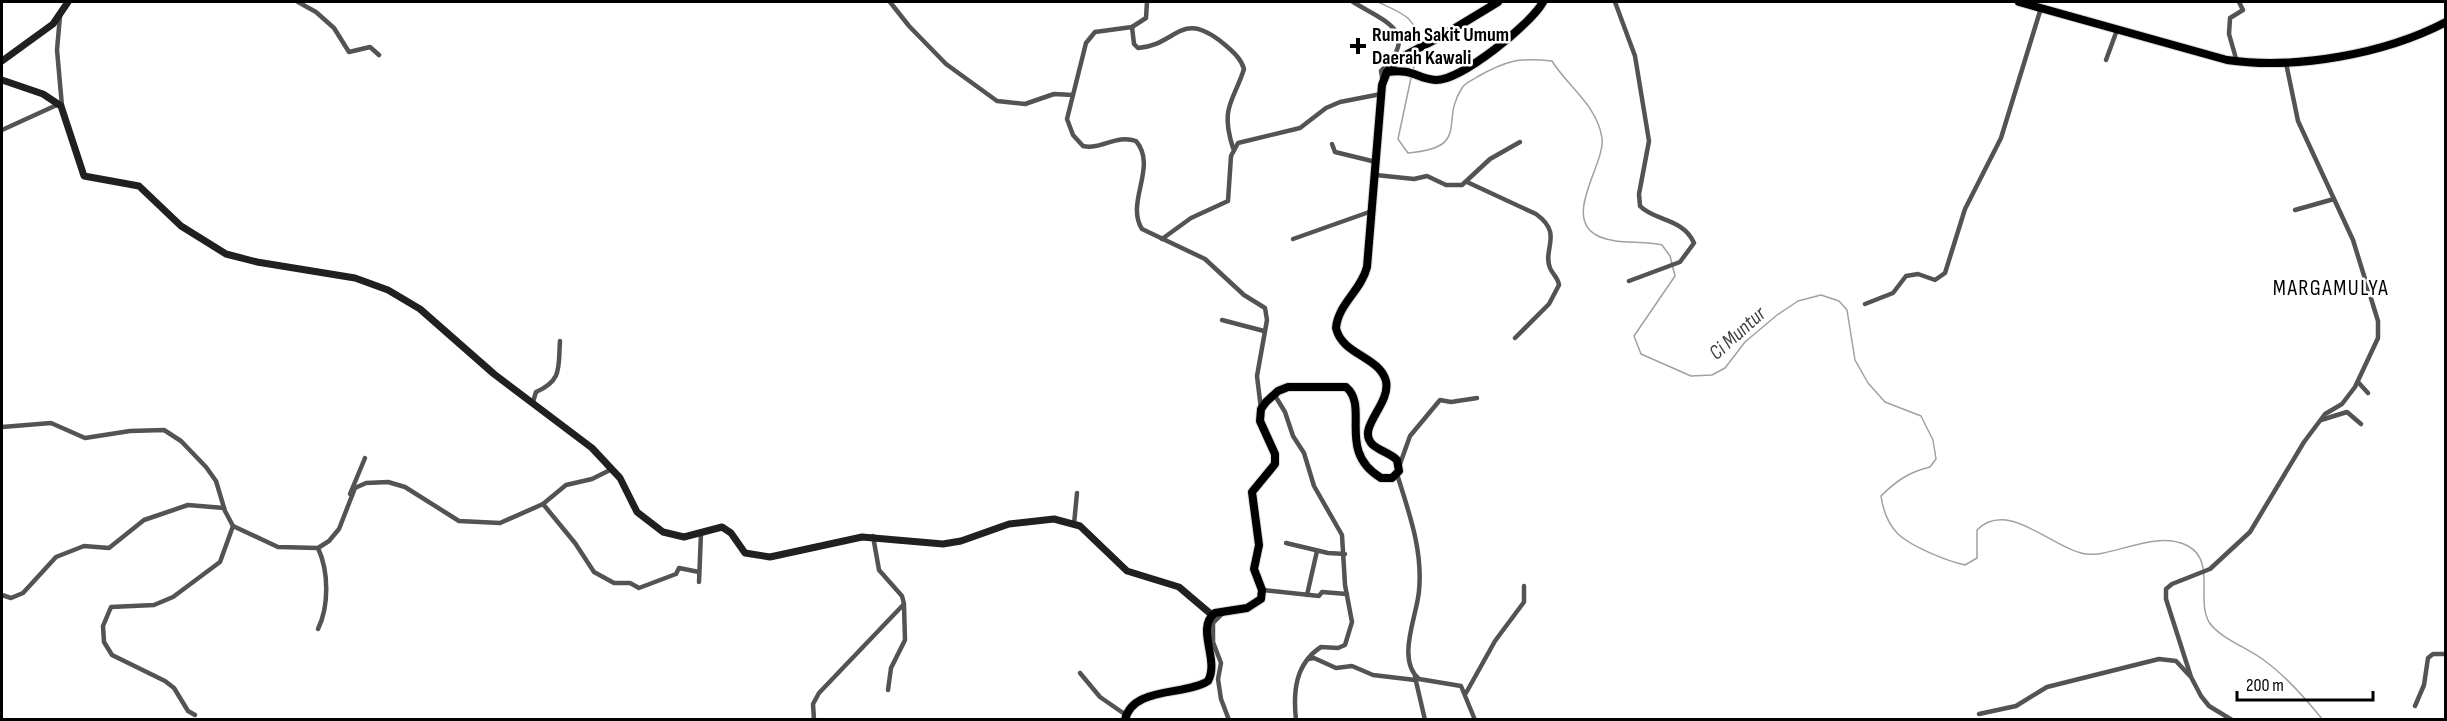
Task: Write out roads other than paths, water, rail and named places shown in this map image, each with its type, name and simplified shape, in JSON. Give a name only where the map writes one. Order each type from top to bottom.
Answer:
[{"type":"highway","points":[[1126,717],[1129,708],[1140,700],[1208,681],[1213,665],[1207,630],[1212,615],[1255,605],[1262,599],[1262,590],[1254,569],[1259,545],[1252,492],[1273,468],[1275,458],[1261,429],[1261,409],[1274,394],[1296,386],[1312,389],[1346,387],[1354,399],[1355,441],[1364,461],[1381,478],[1397,474],[1399,465],[1395,457],[1373,445],[1368,436],[1369,425],[1383,406],[1386,394],[1383,375],[1373,364],[1346,346],[1336,328],[1339,313],[1365,276],[1383,82],[1387,72],[1404,55],[1442,36],[1498,2]]},
{"type":"highway","points":[[1387,72],[1407,70],[1432,79],[1448,77],[1464,69],[1522,26],[1537,12],[1543,2]]},
{"type":"main road","points":[[2,60],[60,16],[68,2]]},
{"type":"main road","points":[[2019,2],[2236,62],[2286,63],[2349,55],[2405,38],[2445,22]]},
{"type":"main road","points":[[2,80],[43,94],[59,104],[64,111],[79,168],[86,177],[139,186],[181,226],[226,254],[256,262],[355,278],[388,290],[420,309],[477,361],[592,448],[624,484],[637,512],[663,532],[677,537],[725,528],[745,553],[762,557],[873,536],[944,544],[1031,519],[1054,519],[1074,524],[1092,536],[1127,571],[1179,587],[1212,615]]},
{"type":"street","points":[[298,2],[316,12],[333,28],[349,52],[370,47],[379,55]]},
{"type":"street","points":[[890,2],[909,26],[946,64],[997,101],[1025,104],[1054,94],[1073,95]]},
{"type":"street","points":[[1147,2],[1146,18],[1132,27],[1092,34],[1083,50],[1066,119],[1078,142],[1088,147],[1126,139],[1136,141],[1141,147],[1144,167],[1138,220],[1144,231],[1205,259],[1244,295],[1265,308],[1267,315],[1257,376],[1261,409]]},
{"type":"street","points":[[1353,2],[1386,19],[1394,28],[1397,54],[1380,71],[1383,82]]},
{"type":"street","points":[[1615,2],[1635,56],[1649,137],[1639,202],[1647,212],[1674,221],[1694,240],[1693,248],[1678,264],[1629,281]]},
{"type":"street","points":[[2236,62],[2228,31],[2230,18],[2243,10],[2239,2]]},
{"type":"street","points":[[1865,304],[1893,293],[1906,276],[1918,274],[1935,280],[1946,273],[1965,209],[2005,127],[2036,5]]},
{"type":"street","points":[[60,16],[57,50],[64,111]]},
{"type":"street","points":[[1132,27],[1134,44],[1137,48],[1187,29],[1199,28],[1210,33],[1238,57],[1244,69],[1230,101],[1227,118],[1233,149],[1228,201],[1191,218],[1162,239]]},
{"type":"street","points":[[2106,60],[2117,30]]},
{"type":"street","points":[[2232,720],[2206,703],[2191,677],[2165,594],[2168,586],[2210,569],[2236,547],[2255,525],[2304,442],[2321,420],[2344,402],[2358,382],[2378,338],[2378,321],[2350,232],[2298,121],[2286,63]]},
{"type":"street","points":[[1233,149],[1244,140],[1300,128],[1335,104],[1381,94]]},
{"type":"street","points":[[2,130],[59,104]]},
{"type":"street","points":[[1376,175],[1414,179],[1427,176],[1453,186],[1467,182],[1490,159],[1520,142]]},
{"type":"street","points":[[1332,144],[1335,152],[1376,162]]},
{"type":"street","points":[[1467,182],[1536,213],[1543,219],[1551,236],[1549,266],[1559,285],[1549,304],[1515,338]]},
{"type":"street","points":[[2295,210],[2334,199]]},
{"type":"street","points":[[1293,239],[1372,211]]},
{"type":"street","points":[[1222,320],[1264,331]]},
{"type":"street","points":[[533,402],[536,392],[551,385],[556,379],[560,341]]},
{"type":"street","points":[[2358,382],[2368,393]]},
{"type":"street","points":[[1274,394],[1285,412],[1293,436],[1304,453],[1314,486],[1340,529],[1352,622],[1345,645],[1338,648],[1324,645],[1308,658],[1295,687],[1296,720]]},
{"type":"street","points":[[1399,465],[1410,436],[1441,400],[1451,402],[1477,398]]},
{"type":"street","points":[[2321,420],[2347,412],[2361,424]]},
{"type":"street","points":[[2,428],[51,423],[85,438],[131,430],[164,430],[181,441],[206,467],[216,481],[224,508],[233,526],[272,546],[318,548],[339,529],[355,477],[365,458]]},
{"type":"street","points":[[349,497],[359,485],[388,482],[405,488],[459,521],[480,524],[504,523],[543,504],[564,486],[592,478],[612,469]]},
{"type":"street","points":[[1397,474],[1420,555],[1419,592],[1409,648],[1425,720]]},
{"type":"street","points":[[1074,524],[1077,493]]},
{"type":"street","points":[[543,504],[575,543],[591,570],[610,581],[630,583],[639,588],[676,574],[679,568],[699,572]]},
{"type":"street","points":[[2,595],[11,598],[23,593],[56,557],[84,546],[109,548],[144,520],[188,505],[224,508]]},
{"type":"street","points":[[195,715],[188,711],[174,688],[165,681],[114,658],[104,642],[104,617],[111,607],[153,605],[173,597],[219,562],[233,526]]},
{"type":"street","points":[[699,582],[701,533]]},
{"type":"street","points":[[873,536],[879,570],[898,590],[904,602],[905,640],[891,668],[888,690]]},
{"type":"street","points":[[1286,543],[1317,551],[1345,554]]},
{"type":"street","points":[[318,548],[326,571],[324,606],[318,629]]},
{"type":"street","points":[[1307,595],[1317,551]]},
{"type":"street","points":[[1466,693],[1495,641],[1524,602],[1524,586]]},
{"type":"street","points":[[1262,590],[1319,596],[1323,592],[1347,594]]},
{"type":"street","points":[[814,720],[813,704],[819,693],[863,650],[904,602]]},
{"type":"street","points":[[1225,611],[1213,623],[1212,640],[1221,663],[1218,680],[1229,720]]},
{"type":"street","points":[[2415,706],[2424,685],[2428,658],[2436,653],[2445,654]]},
{"type":"street","points":[[1308,658],[1314,658],[1335,668],[1352,666],[1372,675],[1415,678],[1458,685],[1466,693],[1475,720]]},
{"type":"street","points":[[1979,714],[2016,706],[2047,687],[2159,659],[2176,661],[2191,677]]},
{"type":"street","points":[[1080,673],[1100,697],[1126,717]]},
{"type":"waterway","name":"Ci Muntur","points":[[1378,2],[1411,21],[1415,27],[1417,44]]},
{"type":"waterway","name":"Ci Muntur","points":[[1413,71],[1416,55]]},
{"type":"waterway","name":"Ci Muntur","points":[[1411,78],[1398,139],[1408,153],[1428,150],[1447,139],[1456,101],[1462,88],[1469,82],[1496,67],[1513,62],[1552,61],[1588,106],[1599,126],[1602,138],[1598,161],[1584,204],[1584,217],[1588,228],[1605,239],[1662,245],[1670,256],[1675,276],[1634,336],[1641,354],[1691,376],[1712,375],[1725,368],[1745,342],[1798,301],[1821,295],[1839,301],[1847,310],[1855,360],[1868,383],[1885,402],[1921,416],[1933,440],[1936,459],[1930,467],[1903,478],[1881,496],[1886,516],[1898,534],[1930,553],[1965,565],[1977,558],[1977,530],[1989,522],[2001,520],[2028,527],[2081,553],[2105,553],[2146,542],[2160,541],[2175,541],[2188,546],[2196,553],[2204,571],[2204,603],[2209,622],[2227,638],[2273,667],[2323,720]]},
{"type":"place","name":"Rumah Sakit Umum Daerah Kawali","points":[[1358,46]]},
{"type":"district","name":"MARGAMULYA","points":[[2331,287]]}]
